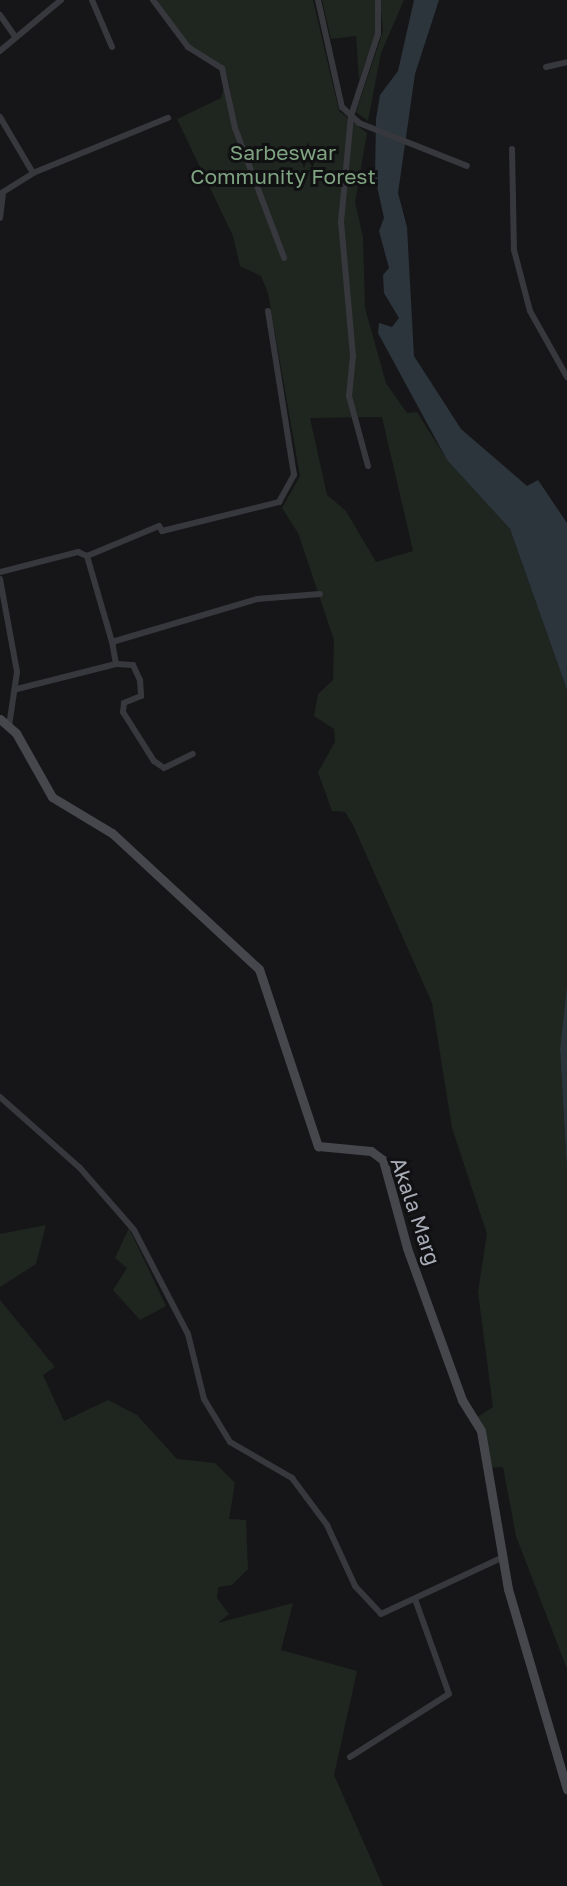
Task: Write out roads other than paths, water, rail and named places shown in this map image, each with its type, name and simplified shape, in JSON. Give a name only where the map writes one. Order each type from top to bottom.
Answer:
[{"type":"main road","name":"Akala Marg","points":[[0,719],[9,726],[52,797],[112,833],[258,970],[318,1146],[371,1151],[383,1160],[407,1248],[462,1400],[481,1431],[501,1558],[551,1747],[567,1789]]},
{"type":"street","points":[[0,51],[14,35],[61,0]]},
{"type":"street","points":[[92,0],[112,47]]},
{"type":"street","points":[[153,0],[188,47],[222,68],[235,128],[284,258]]},
{"type":"street","points":[[318,0],[342,107],[359,122],[467,166]]},
{"type":"street","points":[[369,466],[349,396],[353,356],[341,255],[351,116],[378,34],[378,0]]},
{"type":"street","points":[[0,15],[14,35]]},
{"type":"street","points":[[547,67],[567,62]]},
{"type":"street","points":[[0,117],[33,173]]},
{"type":"street","points":[[0,218],[3,192],[33,173],[168,118]]},
{"type":"street","points":[[512,149],[514,250],[530,311],[567,377]]},
{"type":"street","points":[[0,572],[78,552],[87,556],[159,526],[162,531],[279,502],[295,475],[268,312]]},
{"type":"street","points":[[87,556],[116,664]]},
{"type":"street","points":[[0,579],[17,689],[9,726]]},
{"type":"street","points":[[112,642],[257,599],[320,594]]},
{"type":"street","points":[[17,689],[116,664],[134,665],[140,680],[141,696],[124,703],[123,712],[154,761],[164,768],[193,754]]},
{"type":"street","points":[[0,1097],[80,1168],[148,1250],[188,1334],[204,1399],[230,1442],[292,1478],[327,1525],[355,1586],[381,1614],[416,1602],[501,1558]]},
{"type":"street","points":[[351,1757],[449,1694],[416,1602]]},
{"type":"park label","name":"Sarbeswar Community Forest","points":[[283,164]]}]
